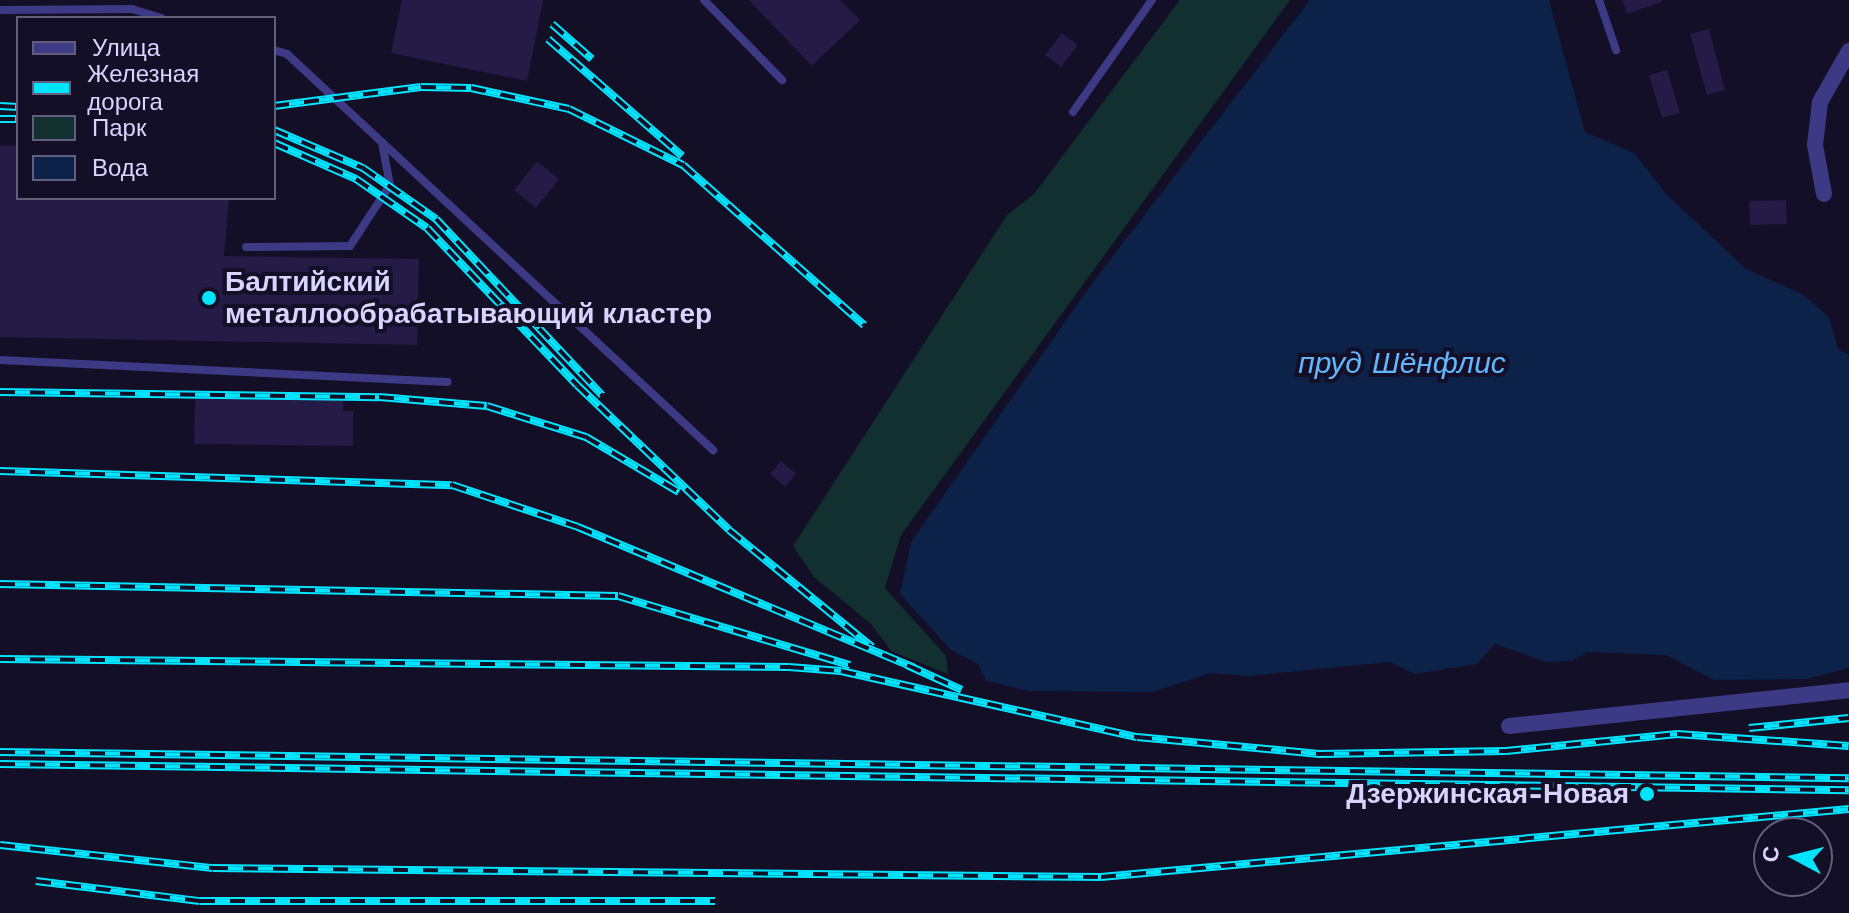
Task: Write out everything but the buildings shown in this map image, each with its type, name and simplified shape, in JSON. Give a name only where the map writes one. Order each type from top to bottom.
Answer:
[{"type":"street","points":[[1824,194],[1815,145],[1820,102],[1849,51]]},
{"type":"street","points":[[1509,726],[1849,690]]},
{"type":"lane","points":[[704,0],[782,80]]},
{"type":"lane","points":[[1073,112],[1152,0]]},
{"type":"lane","points":[[1599,0],[1616,50]]},
{"type":"lane","points":[[0,10],[132,9],[155,16]]},
{"type":"lane","points":[[276,51],[287,54],[713,450]]},
{"type":"lane","points":[[246,247],[350,246],[390,185],[382,142]]},
{"type":"lane","points":[[0,360],[447,382]]},
{"type":"green space","points":[[1180,0],[1290,0],[901,535],[885,588],[946,656],[948,674],[891,651],[872,625],[814,577],[793,546],[1007,215],[1034,194]]},
{"type":"water","name":"пруд Шёнфлис","points":[[1310,0],[1549,0],[1585,132],[1634,153],[1667,195],[1746,269],[1802,294],[1829,317],[1838,349],[1849,355],[1849,668],[1807,679],[1714,680],[1666,655],[1588,652],[1571,661],[1546,662],[1495,644],[1477,664],[1415,674],[1390,662],[1248,676],[1211,673],[1153,692],[1028,691],[986,681],[978,664],[951,650],[900,594],[911,542],[1093,282]]},
{"type":"railway","points":[[552,24],[592,59]]},
{"type":"railway","points":[[548,39],[682,156]]},
{"type":"railway","points":[[276,106],[421,87],[471,88],[569,109],[683,165],[864,325]]},
{"type":"railway","points":[[0,106],[16,107]]},
{"type":"railway","points":[[0,119],[16,119]]},
{"type":"railway","points":[[276,131],[363,168],[436,219],[602,395]]},
{"type":"railway","points":[[276,144],[356,179],[427,228],[577,385],[729,530],[872,647]]},
{"type":"railway","points":[[0,392],[379,397],[487,406],[586,437],[679,492]]},
{"type":"railway","points":[[0,471],[452,485],[578,527],[915,668]]},
{"type":"railway","points":[[0,584],[618,596],[850,665]]},
{"type":"railway","points":[[0,659],[789,667],[841,671],[1137,737],[1319,754],[1506,751],[1677,734],[1849,746]]},
{"type":"railway","points":[[907,665],[962,690]]},
{"type":"railway","points":[[1749,728],[1849,718]]},
{"type":"railway","points":[[0,752],[1849,778]]},
{"type":"railway","points":[[0,764],[1849,790]]},
{"type":"railway","points":[[0,845],[213,868],[1101,877],[1849,809]]},
{"type":"railway","points":[[36,881],[200,901],[715,901]]},
{"type":"place","name":"Балтийский металлообрабатывающий кластер","points":[[209,298]]},
{"type":"place","name":"Дзержинская-Новая","points":[[1647,794]]}]
